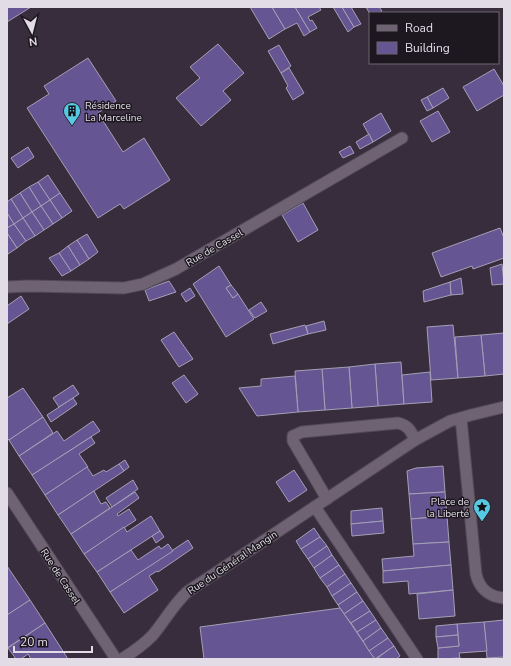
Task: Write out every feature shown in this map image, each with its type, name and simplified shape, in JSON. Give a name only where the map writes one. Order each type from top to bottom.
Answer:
[{"type":"street","name":"Rue de Cassel","points":[[7,287],[124,288],[153,281],[402,138]]},
{"type":"street","name":"Rue du Général Mangin","points":[[122,659],[136,650],[150,637],[175,604],[187,592],[416,440],[450,421],[504,407]]},
{"type":"street","points":[[462,418],[476,574],[479,584],[486,592],[491,595],[504,598]]},
{"type":"street","points":[[327,499],[292,441],[293,436],[296,434],[302,432],[398,423],[404,424],[408,427],[416,440]]},
{"type":"street","name":"Rue de Cassel","points":[[7,493],[116,659]]},
{"type":"street","points":[[315,507],[417,659]]},
{"type":"building","points":[[7,7],[31,7],[7,22]]},
{"type":"building","points":[[250,7],[272,7],[285,29],[269,39]]},
{"type":"building","points":[[272,7],[295,7],[310,32],[304,36],[297,23],[285,29]]},
{"type":"building","points":[[295,7],[319,7],[321,10],[308,17],[317,28],[310,32]]},
{"type":"building","points":[[333,7],[342,7],[354,27],[348,32]]},
{"type":"building","points":[[342,7],[351,7],[361,24],[354,27]]},
{"type":"building","points":[[366,7],[379,7],[382,11],[380,12],[369,12]]},
{"type":"building","points":[[218,44],[244,73],[223,91],[231,100],[201,126],[176,98],[200,78],[190,67]]},
{"type":"building","points":[[279,45],[291,66],[281,73],[268,51]]},
{"type":"building","name":"Résidence La Marceline","points":[[88,58],[116,101],[98,113],[123,152],[144,138],[170,180],[124,209],[120,204],[98,218],[27,108],[49,94],[44,86]]},
{"type":"building","points":[[289,68],[304,93],[293,100],[286,88],[288,86],[281,73]]},
{"type":"building","points":[[494,69],[504,86],[504,95],[477,111],[463,87]]},
{"type":"building","points":[[443,88],[449,98],[433,108],[427,97]]},
{"type":"building","points":[[427,97],[433,108],[427,111],[421,100]]},
{"type":"building","points":[[438,111],[450,132],[432,142],[420,121]]},
{"type":"building","points":[[381,113],[391,131],[373,142],[363,124]]},
{"type":"building","points":[[369,134],[373,142],[360,149],[356,142]]},
{"type":"building","points":[[350,146],[354,153],[343,158],[339,152]]},
{"type":"building","points":[[28,147],[34,157],[18,168],[11,158]]},
{"type":"building","points":[[48,175],[60,193],[50,200],[38,182]]},
{"type":"building","points":[[38,182],[50,200],[41,206],[29,187]]},
{"type":"building","points":[[29,187],[41,206],[32,212],[20,193]]},
{"type":"building","points":[[20,193],[32,212],[23,218],[11,199]]},
{"type":"building","points":[[60,193],[72,211],[62,218],[50,200]]},
{"type":"building","points":[[11,199],[23,218],[14,224],[7,213],[7,202]]},
{"type":"building","points":[[50,200],[62,218],[53,224],[41,206]]},
{"type":"building","points":[[303,203],[318,230],[298,242],[282,215]]},
{"type":"building","points":[[41,206],[53,224],[44,230],[32,212]]},
{"type":"building","points":[[32,212],[44,230],[35,236],[23,218]]},
{"type":"building","points":[[7,213],[14,224],[7,228]]},
{"type":"building","points":[[23,218],[35,236],[26,241],[14,224]]},
{"type":"building","points":[[14,224],[26,241],[17,248],[7,233],[7,228]]},
{"type":"building","points":[[500,228],[504,238],[504,258],[473,269],[472,266],[441,277],[432,253]]},
{"type":"building","points":[[7,233],[17,248],[8,254],[7,252]]},
{"type":"building","points":[[87,234],[98,252],[89,259],[77,240]]},
{"type":"building","points":[[77,240],[89,259],[80,265],[68,246]]},
{"type":"building","points":[[68,246],[80,265],[71,271],[59,253]]},
{"type":"building","points":[[59,253],[71,271],[62,276],[49,258]]},
{"type":"building","points":[[502,264],[504,284],[492,285],[490,268]]},
{"type":"building","points":[[219,266],[231,285],[226,288],[233,298],[238,294],[254,319],[226,337],[193,284]]},
{"type":"building","points":[[461,278],[463,294],[451,295],[450,282]]},
{"type":"building","points":[[169,281],[176,292],[149,301],[145,290]]},
{"type":"building","points":[[450,282],[451,295],[424,302],[423,291]]},
{"type":"building","points":[[231,285],[238,294],[233,298],[226,288]]},
{"type":"building","points":[[190,288],[195,296],[186,302],[181,294]]},
{"type":"building","points":[[21,296],[29,309],[7,324],[7,306]]},
{"type":"building","points":[[261,302],[267,311],[255,318],[249,310]]},
{"type":"building","points":[[324,321],[326,330],[308,334],[306,326]]},
{"type":"building","points":[[305,325],[308,334],[273,344],[270,334]]},
{"type":"building","points":[[453,325],[458,378],[431,380],[427,327]]},
{"type":"building","points":[[174,332],[193,359],[179,367],[161,340]]},
{"type":"building","points":[[504,333],[504,374],[485,376],[481,335]]},
{"type":"building","points":[[481,335],[485,376],[458,378],[455,337]]},
{"type":"building","points":[[401,362],[404,404],[378,406],[375,364]]},
{"type":"building","points":[[375,364],[378,406],[352,408],[349,367]]},
{"type":"building","points":[[349,367],[352,408],[325,410],[322,369]]},
{"type":"building","points":[[322,369],[325,410],[298,412],[295,371]]},
{"type":"building","points":[[430,372],[432,402],[404,404],[402,375]]},
{"type":"building","points":[[184,375],[198,394],[186,403],[172,383]]},
{"type":"building","points":[[295,376],[298,412],[257,416],[239,388],[261,386],[261,379]]},
{"type":"building","points":[[73,385],[79,394],[59,407],[53,398]]},
{"type":"building","points":[[23,388],[43,417],[9,440],[7,438],[7,398]]},
{"type":"building","points":[[73,398],[77,404],[51,422],[47,415]]},
{"type":"building","points":[[43,417],[53,433],[19,456],[9,440]]},
{"type":"building","points":[[93,421],[100,431],[32,475],[19,456],[57,431],[64,441]]},
{"type":"building","points":[[91,437],[95,443],[79,454],[88,467],[45,495],[32,475]]},
{"type":"building","points":[[125,460],[129,467],[124,471],[119,464]]},
{"type":"building","points":[[119,464],[124,471],[58,515],[45,495],[87,467],[93,476],[104,470],[106,472]]},
{"type":"building","points":[[443,466],[445,492],[409,494],[407,471],[416,468]]},
{"type":"building","points":[[294,470],[307,490],[289,502],[276,482]]},
{"type":"building","points":[[133,480],[138,489],[112,507],[106,498]]},
{"type":"building","points":[[94,491],[101,504],[106,502],[110,508],[71,534],[58,515]]},
{"type":"building","points":[[135,492],[139,498],[117,514],[118,516],[129,509],[136,520],[84,554],[71,534]]},
{"type":"building","points":[[445,492],[447,516],[411,519],[409,494]]},
{"type":"building","points":[[382,508],[383,521],[351,524],[351,511]]},
{"type":"building","points":[[151,516],[160,531],[97,572],[84,554],[124,527],[127,532]]},
{"type":"building","points":[[447,516],[449,542],[413,544],[411,519]]},
{"type":"building","points":[[383,521],[384,533],[352,536],[351,524]]},
{"type":"building","points":[[314,528],[320,537],[301,549],[296,541]]},
{"type":"building","points":[[160,531],[164,537],[156,543],[152,536]]},
{"type":"building","points":[[320,537],[327,546],[308,559],[301,549]]},
{"type":"building","points":[[188,540],[193,548],[158,572],[157,571],[149,576],[158,590],[124,613],[110,592]]},
{"type":"building","points":[[449,542],[451,565],[383,571],[382,559],[414,556],[413,544]]},
{"type":"building","points":[[168,544],[173,551],[110,592],[97,572],[131,550],[138,560],[159,546],[161,549]]},
{"type":"building","points":[[327,546],[332,555],[314,568],[308,559]]},
{"type":"building","points":[[332,555],[339,565],[320,578],[314,568]]},
{"type":"building","points":[[339,565],[345,574],[327,587],[320,578]]},
{"type":"building","points":[[451,565],[453,590],[409,594],[408,581],[383,583],[383,571]]},
{"type":"building","points":[[7,566],[30,600],[7,615]]},
{"type":"building","points":[[345,574],[351,583],[332,596],[327,587]]},
{"type":"building","points":[[351,583],[357,592],[338,605],[332,596]]},
{"type":"building","points":[[453,590],[455,616],[419,619],[417,594]]},
{"type":"building","points":[[357,592],[363,601],[344,614],[338,605]]},
{"type":"building","points":[[30,600],[45,623],[7,648],[7,615]]},
{"type":"building","points":[[363,601],[370,611],[351,623],[344,614]]},
{"type":"building","points":[[340,608],[375,659],[204,659],[200,627]]},
{"type":"building","points":[[370,611],[376,620],[357,632],[351,623]]},
{"type":"building","points":[[376,620],[381,628],[363,641],[357,632]]},
{"type":"building","points":[[504,620],[504,657],[487,658],[484,622]]},
{"type":"building","points":[[484,622],[487,651],[459,653],[460,658],[438,659],[438,648],[459,646],[457,624]]},
{"type":"building","points":[[45,623],[68,659],[31,659],[28,654],[21,659],[16,659],[8,648]]},
{"type":"building","points":[[457,624],[458,635],[436,637],[436,626]]},
{"type":"building","points":[[381,628],[388,638],[369,651],[363,641]]},
{"type":"building","points":[[458,635],[459,646],[438,648],[436,637]]},
{"type":"building","points":[[388,638],[394,646],[375,659],[369,651]]},
{"type":"building","points":[[394,646],[400,656],[396,659],[376,659]]},
{"type":"place","name":"Résidence La Marceline","points":[[72,126]]},
{"type":"place","name":"Place de la Liberté","points":[[482,522]]}]
